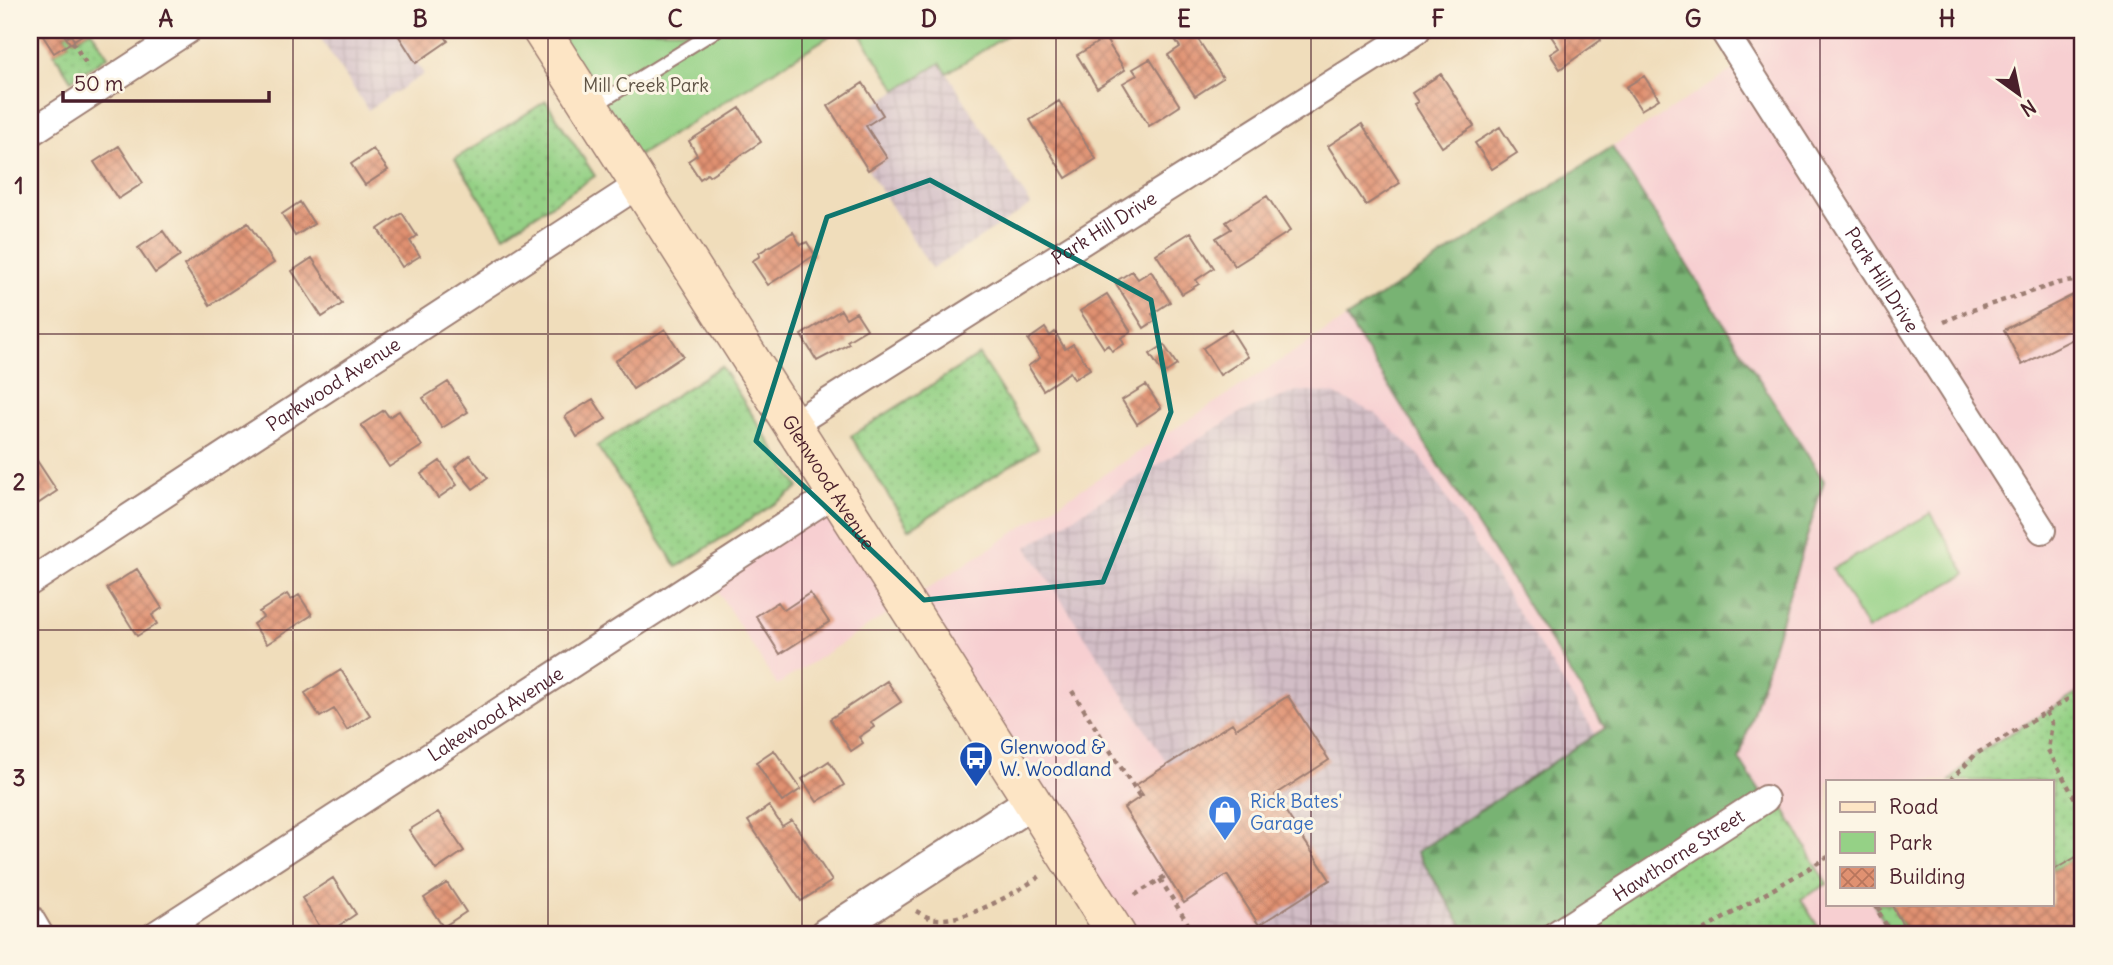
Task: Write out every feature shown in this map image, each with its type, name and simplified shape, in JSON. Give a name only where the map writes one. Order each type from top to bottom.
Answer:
[{"type":"main road","name":"Glenwood Avenue","points":[[541,30],[1116,935]]},
{"type":"street","points":[[30,134],[188,30]]},
{"type":"street","name":"Park Hill Drive","points":[[792,425],[1417,30]]},
{"type":"street","name":"Park Hill Drive","points":[[1723,30],[2042,530]]},
{"type":"street","name":"Parkwood Avenue","points":[[30,582],[638,186]]},
{"type":"street","name":"Lakewood Avenue","points":[[155,935],[835,493]]},
{"type":"street","name":"Hawthorne Street","points":[[1555,935],[1765,799]]},
{"type":"street","points":[[827,935],[1031,802]]},
{"type":"street","points":[[30,918],[40,935]]},
{"type":"lane","points":[[591,108],[717,30]]},
{"type":"path","points":[[67,33],[89,68]]},
{"type":"path","points":[[1944,322],[1977,308],[2059,283],[2074,281],[2083,285]]},
{"type":"path","points":[[1951,780],[1976,754],[2083,690]]},
{"type":"path","points":[[1072,691],[1140,797]]},
{"type":"path","points":[[2046,712],[2052,723],[2048,750],[2083,813]]},
{"type":"path","points":[[1695,935],[1826,858]]},
{"type":"path","points":[[895,891],[914,910],[931,918],[951,918],[978,910],[1010,894],[1068,859]]},
{"type":"path","points":[[1135,895],[1167,875]]},
{"type":"path","points":[[1160,879],[1195,935]]},
{"type":"path","points":[[1875,906],[1892,935]]},
{"type":"path","points":[[1877,909],[1883,906]]},
{"type":"path","points":[[1704,930],[1709,935]]},
{"type":"highlighted area","points":[[930,180],[1151,300],[1171,412],[1103,582],[924,600],[756,441],[827,217]]},
{"type":"shaded area","points":[[315,30],[395,30],[424,74],[368,110]]},
{"type":"shaded area","points":[[1723,30],[2083,30],[2083,935],[1745,935],[1739,759],[1824,481],[1612,147],[1743,63]]},
{"type":"shaded area","points":[[940,62],[1031,205],[932,269],[868,170],[886,157],[866,126],[876,104]]},
{"type":"shaded area","points":[[1346,318],[1605,728],[1417,852],[1468,935],[1117,935],[904,603],[777,685],[708,576],[835,493],[905,603]]},
{"type":"shaded area","points":[[1297,391],[1333,394],[1375,413],[1420,456],[1596,735],[1417,852],[1468,935],[1266,935],[1259,925],[1330,880],[1275,795],[1329,760],[1236,729],[1232,723],[1168,764],[1027,547],[1240,413]]},
{"type":"green space","points":[[91,30],[108,56],[71,80],[54,53],[69,43],[64,35],[69,32],[74,40]]},
{"type":"green space","name":"Mill Creek Park","points":[[541,30],[839,30],[625,164]]},
{"type":"green space","points":[[857,30],[1015,30],[947,73],[940,63],[897,90]]},
{"type":"green space","points":[[546,101],[595,176],[504,235],[455,159]]},
{"type":"green space","points":[[1612,147],[1824,481],[1739,759],[1765,799],[1555,935],[1468,935],[1417,852],[1605,728],[1346,318]]},
{"type":"green space","points":[[979,355],[1038,448],[909,529],[851,436]]},
{"type":"green space","points":[[721,366],[799,488],[677,567],[597,446]]},
{"type":"green space","points":[[1931,513],[1966,574],[1867,630],[1833,569]]},
{"type":"green space","points":[[2083,690],[2083,853],[2054,870],[2054,780],[1951,780],[1976,754]]},
{"type":"green space","points":[[1775,793],[1826,882],[1801,899],[1823,935],[1555,935]]},
{"type":"green space","points":[[1875,906],[1892,906],[1909,935],[1892,935]]},
{"type":"building","points":[[39,30],[90,30],[74,40],[69,32],[64,35],[70,43],[54,53]]},
{"type":"building","points":[[395,30],[441,30],[448,41],[416,63]]},
{"type":"building","points":[[1192,30],[1223,78],[1195,96],[1168,55],[1180,47],[1174,38]]},
{"type":"building","points":[[1547,30],[1595,30],[1601,40],[1560,69],[1550,54],[1559,48]]},
{"type":"building","points":[[1105,38],[1125,70],[1097,88],[1077,55]]},
{"type":"building","points":[[1150,59],[1180,106],[1149,126],[1123,83],[1137,75],[1133,69]]},
{"type":"building","points":[[1441,74],[1474,126],[1442,147],[1414,104],[1418,102],[1412,93]]},
{"type":"building","points":[[1644,76],[1659,99],[1641,110],[1626,87]]},
{"type":"building","points":[[863,83],[883,115],[866,126],[887,158],[868,170],[828,106]]},
{"type":"building","points":[[1059,101],[1096,159],[1066,178],[1030,120]]},
{"type":"building","points":[[740,108],[761,142],[709,176],[707,174],[700,179],[688,161],[697,155],[689,141]]},
{"type":"building","points":[[1362,124],[1400,183],[1366,205],[1328,146]]},
{"type":"building","points":[[1500,127],[1517,153],[1492,169],[1475,143]]},
{"type":"building","points":[[119,146],[143,183],[118,199],[94,162]]},
{"type":"building","points":[[373,149],[388,170],[365,185],[351,164]]},
{"type":"building","points":[[1267,196],[1290,231],[1235,266],[1216,238],[1231,229],[1226,222]]},
{"type":"building","points":[[300,202],[314,224],[295,236],[282,214]]},
{"type":"building","points":[[402,213],[417,236],[410,241],[420,256],[402,267],[378,229]]},
{"type":"building","points":[[248,223],[274,263],[210,305],[184,265]]},
{"type":"building","points":[[163,231],[180,256],[155,273],[138,248]]},
{"type":"building","points":[[793,232],[801,245],[807,242],[815,255],[768,285],[752,261],[760,256],[759,253]]},
{"type":"building","points":[[1191,232],[1214,268],[1196,280],[1199,284],[1182,294],[1156,254]]},
{"type":"building","points":[[312,258],[342,304],[322,317],[292,271]]},
{"type":"building","points":[[1132,271],[1138,279],[1151,271],[1170,302],[1152,314],[1156,320],[1144,328],[1115,282]]},
{"type":"building","points":[[2083,290],[2083,334],[2022,365],[2004,330]]},
{"type":"building","points":[[1107,294],[1131,332],[1121,338],[1124,344],[1112,351],[1108,345],[1104,348],[1080,311]]},
{"type":"building","points":[[841,310],[846,318],[856,312],[867,329],[847,341],[849,344],[817,361],[801,335]]},
{"type":"building","points":[[1045,328],[1050,336],[1055,332],[1065,349],[1073,344],[1090,369],[1074,379],[1070,372],[1043,390],[1028,366],[1040,358],[1028,340]]},
{"type":"building","points":[[665,329],[683,356],[633,389],[615,361]]},
{"type":"building","points":[[1231,330],[1248,357],[1220,375],[1203,348]]},
{"type":"building","points":[[1164,345],[1177,365],[1163,374],[1150,354]]},
{"type":"building","points":[[448,382],[468,412],[442,428],[423,398]]},
{"type":"building","points":[[1146,385],[1161,408],[1137,424],[1122,400]]},
{"type":"building","points":[[593,399],[606,419],[577,437],[565,416]]},
{"type":"building","points":[[384,410],[389,417],[399,411],[422,446],[389,467],[361,425]]},
{"type":"building","points":[[30,450],[57,491],[36,505],[30,495]]},
{"type":"building","points":[[470,455],[488,478],[473,489],[455,467]]},
{"type":"building","points":[[440,461],[457,485],[438,498],[421,474]]},
{"type":"building","points":[[137,569],[162,608],[152,615],[157,624],[137,636],[107,588]]},
{"type":"building","points":[[810,593],[829,622],[780,654],[756,616],[778,602],[784,610]]},
{"type":"building","points":[[287,594],[291,600],[299,595],[312,615],[267,644],[253,624],[263,617],[259,612]]},
{"type":"building","points":[[341,670],[370,715],[347,730],[334,709],[320,717],[305,693]]},
{"type":"building","points":[[887,681],[901,702],[871,722],[874,727],[859,737],[863,743],[851,751],[830,719]]},
{"type":"building","name":"Rick Bates' Garage","points":[[1288,696],[1329,760],[1275,795],[1330,880],[1259,925],[1227,875],[1184,903],[1124,808],[1143,795],[1136,785],[1232,723],[1236,729]]},
{"type":"building","points":[[774,750],[801,789],[782,802],[756,762]]},
{"type":"building","points":[[829,761],[844,785],[817,802],[802,779]]},
{"type":"building","points":[[769,806],[782,826],[792,820],[832,881],[801,901],[748,821]]},
{"type":"building","points":[[438,812],[464,851],[436,870],[409,830]]},
{"type":"building","points":[[2083,853],[2083,935],[1909,935],[1892,906],[2054,906],[2054,870]]},
{"type":"building","points":[[333,878],[356,914],[325,935],[302,898]]},
{"type":"building","points":[[447,883],[466,912],[443,927],[424,898]]},
{"type":"place","name":"Glenwood & W. Woodland","points":[[976,788]]},
{"type":"place","name":"Rick Bates' Garage","points":[[1225,842]]}]
